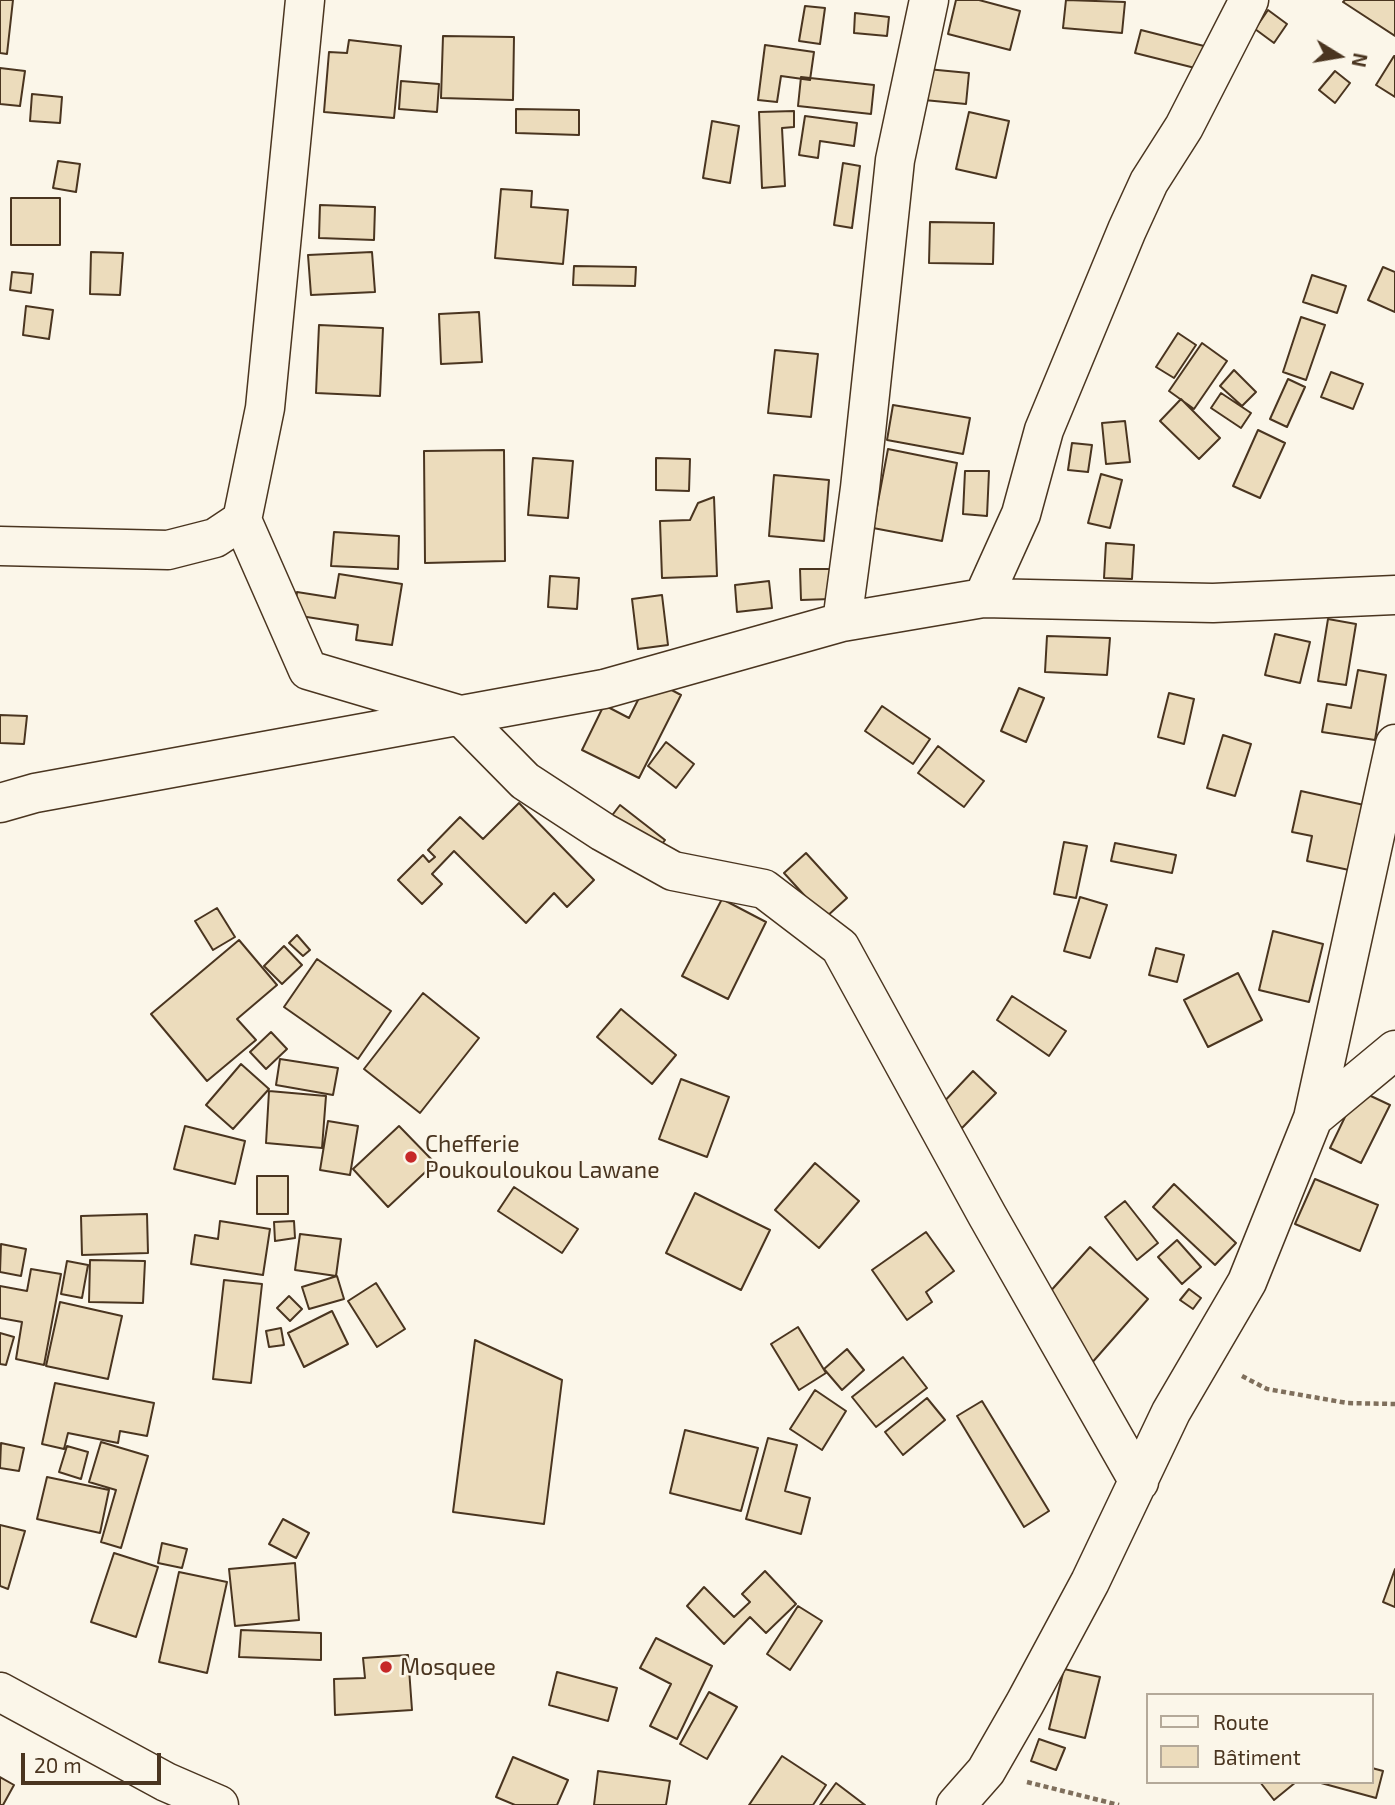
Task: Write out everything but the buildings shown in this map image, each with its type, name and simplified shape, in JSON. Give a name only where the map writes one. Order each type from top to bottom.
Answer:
[{"type":"street","points":[[305,0],[265,408],[242,520],[308,670],[460,715],[525,781],[603,832],[673,871],[764,889],[840,947],[987,1215],[1139,1482]]},
{"type":"street","points":[[842,622],[860,488],[895,160],[929,0]]},
{"type":"street","points":[[983,598],[1021,514],[1044,430],[1127,230],[1149,182],[1185,127],[1249,0]]},
{"type":"street","points":[[0,546],[168,550],[215,538],[242,520]]},
{"type":"street","points":[[0,803],[48,791],[604,689],[842,622],[983,598],[1213,603],[1395,595]]},
{"type":"street","points":[[956,1805],[986,1771],[1090,1582],[1171,1412],[1247,1282],[1313,1118],[1395,744]]},
{"type":"street","points":[[1313,1118],[1395,1050]]},
{"type":"street","points":[[0,1692],[166,1782],[219,1805]]},
{"type":"path","points":[[1204,1356],[1268,1389],[1347,1403],[1395,1404]]},
{"type":"path","points":[[986,1771],[1079,1797],[1119,1805]]},
{"type":"place","name":"Chefferie Poukouloukou Lawane","points":[[411,1157]]},
{"type":"place","name":"Mosquee","points":[[386,1667]]}]
